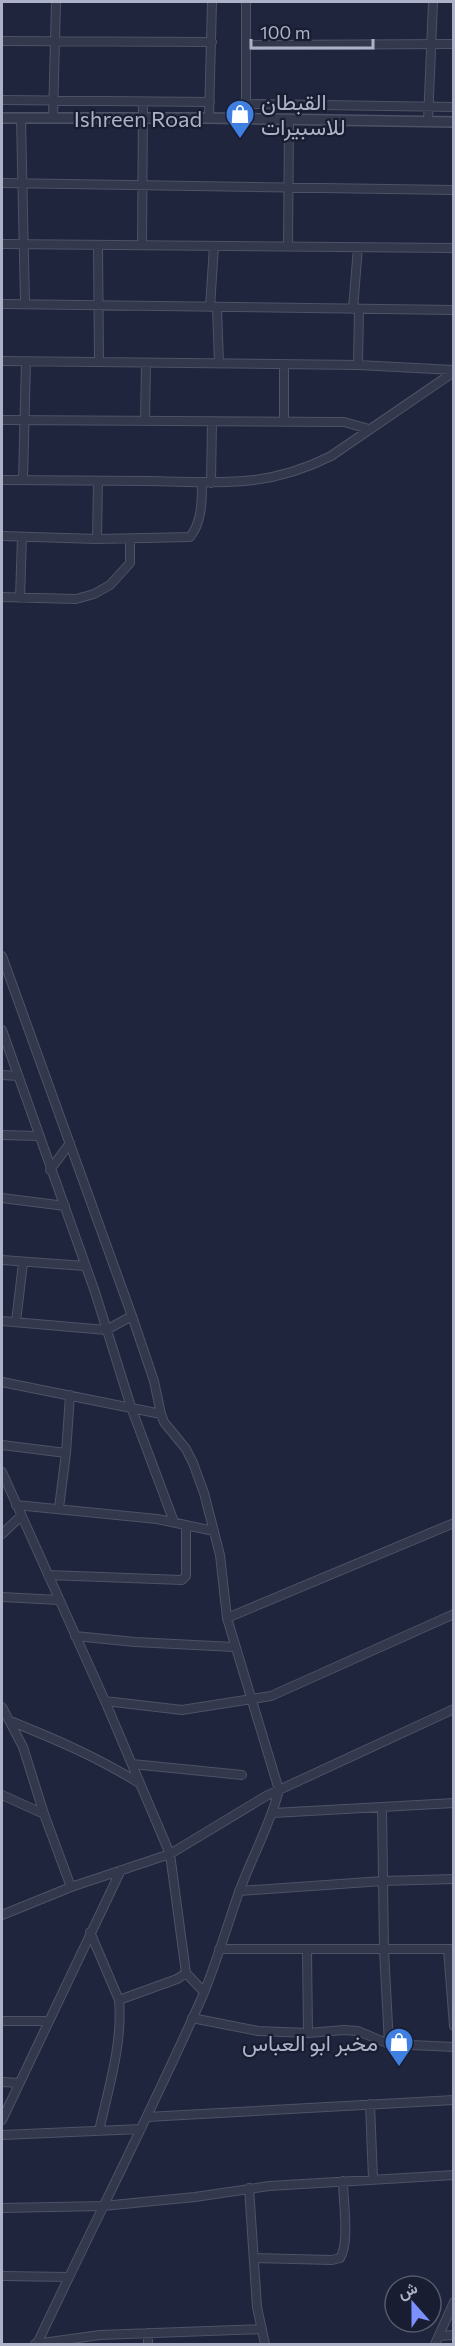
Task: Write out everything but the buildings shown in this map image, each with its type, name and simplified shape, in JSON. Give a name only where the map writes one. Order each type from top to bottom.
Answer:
[{"type":"street","points":[[53,118],[56,2]]},
{"type":"street","points":[[209,118],[212,2]]},
{"type":"street","points":[[246,2],[246,119]]},
{"type":"street","points":[[428,121],[433,2]]},
{"type":"street","points":[[2,41],[212,42]]},
{"type":"street","points":[[246,45],[453,44]]},
{"type":"street","points":[[2,100],[210,102]]},
{"type":"street","points":[[142,246],[143,102]]},
{"type":"street","points":[[246,104],[453,107]]},
{"type":"street","points":[[359,106],[360,121]]},
{"type":"street","name":"Ishreen Road","points":[[2,118],[209,118],[453,122]]},
{"type":"street","points":[[21,119],[25,304]]},
{"type":"street","points":[[288,247],[289,119]]},
{"type":"street","points":[[2,183],[453,190]]},
{"type":"street","points":[[2,243],[98,246],[453,248]]},
{"type":"street","points":[[98,246],[99,362]]},
{"type":"street","points":[[214,246],[214,307],[219,364]]},
{"type":"street","points":[[358,247],[356,309],[358,365]]},
{"type":"street","points":[[2,304],[453,310]]},
{"type":"street","points":[[2,361],[358,365],[453,371]]},
{"type":"street","points":[[23,480],[26,362]]},
{"type":"street","points":[[145,421],[146,363]]},
{"type":"street","points":[[284,365],[284,422]]},
{"type":"street","points":[[2,480],[206,482],[266,480],[312,465],[348,446],[453,371]]},
{"type":"street","points":[[2,420],[344,422],[369,429]]},
{"type":"street","points":[[2,536],[97,539],[190,537],[197,528],[206,482],[212,421]]},
{"type":"street","points":[[97,539],[98,481]]},
{"type":"street","points":[[20,598],[22,537]]},
{"type":"street","points":[[2,597],[76,598],[94,594],[110,585],[130,563],[130,539]]},
{"type":"street","points":[[2,956],[132,1316],[154,1381],[164,1422],[186,1449],[193,1463],[220,1554],[227,1618],[234,1647],[279,1790],[273,1813],[239,1891],[204,1992],[147,2117],[36,2344]]},
{"type":"street","points":[[2,1030],[85,1266],[131,1407],[174,1522]]},
{"type":"street","points":[[2,1075],[18,1076]]},
{"type":"street","points":[[2,1135],[38,1136]]},
{"type":"street","points":[[50,1170],[70,1143]]},
{"type":"street","points":[[2,1198],[64,1206]]},
{"type":"street","points":[[2,1260],[85,1266]]},
{"type":"street","points":[[16,1322],[23,1263]]},
{"type":"street","points":[[2,1320],[106,1330],[132,1316]]},
{"type":"street","points":[[2,1382],[161,1414]]},
{"type":"street","points":[[59,1508],[70,1395]]},
{"type":"street","points":[[2,1445],[66,1453]]},
{"type":"street","points":[[2,1472],[105,1701],[170,1854],[186,1973],[204,1992]]},
{"type":"street","points":[[16,1505],[174,1522],[214,1531]]},
{"type":"street","points":[[2,1534],[21,1516]]},
{"type":"street","points":[[227,1618],[453,1522]]},
{"type":"street","points":[[48,1575],[182,1580],[186,1576],[186,1525]]},
{"type":"street","points":[[2,1597],[59,1600]]},
{"type":"street","points":[[105,1701],[182,1710],[220,1702],[272,1696],[453,1614]]},
{"type":"street","points":[[75,1636],[135,1642],[234,1647]]},
{"type":"street","points":[[2,1707],[23,1748],[71,1887]]},
{"type":"street","points":[[2,1915],[71,1887],[170,1854],[279,1790],[453,1708]]},
{"type":"street","points":[[2,1716],[77,1748],[140,1784]]},
{"type":"street","points":[[132,1764],[242,1774]]},
{"type":"street","points":[[2,1795],[44,1814]]},
{"type":"street","points":[[273,1813],[453,1803]]},
{"type":"street","points":[[382,1807],[384,1950],[389,2043]]},
{"type":"street","points":[[2,2120],[47,2021],[121,1870]]},
{"type":"street","points":[[239,1891],[383,1881],[453,1879]]},
{"type":"street","points":[[90,1932],[119,2000],[115,2055],[99,2131]]},
{"type":"street","points":[[219,1949],[307,1951],[451,1949],[453,2026]]},
{"type":"street","points":[[307,1951],[308,2033]]},
{"type":"street","points":[[119,2000],[177,1979],[186,1973]]},
{"type":"street","points":[[192,2018],[258,2031],[308,2033],[358,2031],[389,2043],[453,2047]]},
{"type":"street","points":[[2,2021],[47,2021]]},
{"type":"street","points":[[2,2082],[19,2083]]},
{"type":"street","points":[[147,2117],[453,2100]]},
{"type":"street","points":[[370,2104],[374,2179]]},
{"type":"street","points":[[2,2135],[141,2129]]},
{"type":"street","points":[[2,2208],[103,2206],[249,2188],[453,2175]]},
{"type":"street","points":[[254,2258],[332,2260],[340,2258],[345,2238],[343,2181]]},
{"type":"street","points":[[249,2188],[257,2307],[265,2344]]},
{"type":"street","points":[[2,2276],[68,2277]]},
{"type":"street","points":[[437,2340],[453,2302]]},
{"type":"street","points":[[36,2344],[100,2335],[262,2329]]},
{"type":"street","points":[[148,2333],[148,2344]]},
{"type":"street","points":[[437,2340],[453,2335]]},
{"type":"place","name":"القبطان للاسبيرات","points":[[240,140]]},
{"type":"place","name":"مخبر ابو العباس","points":[[399,2068]]}]
